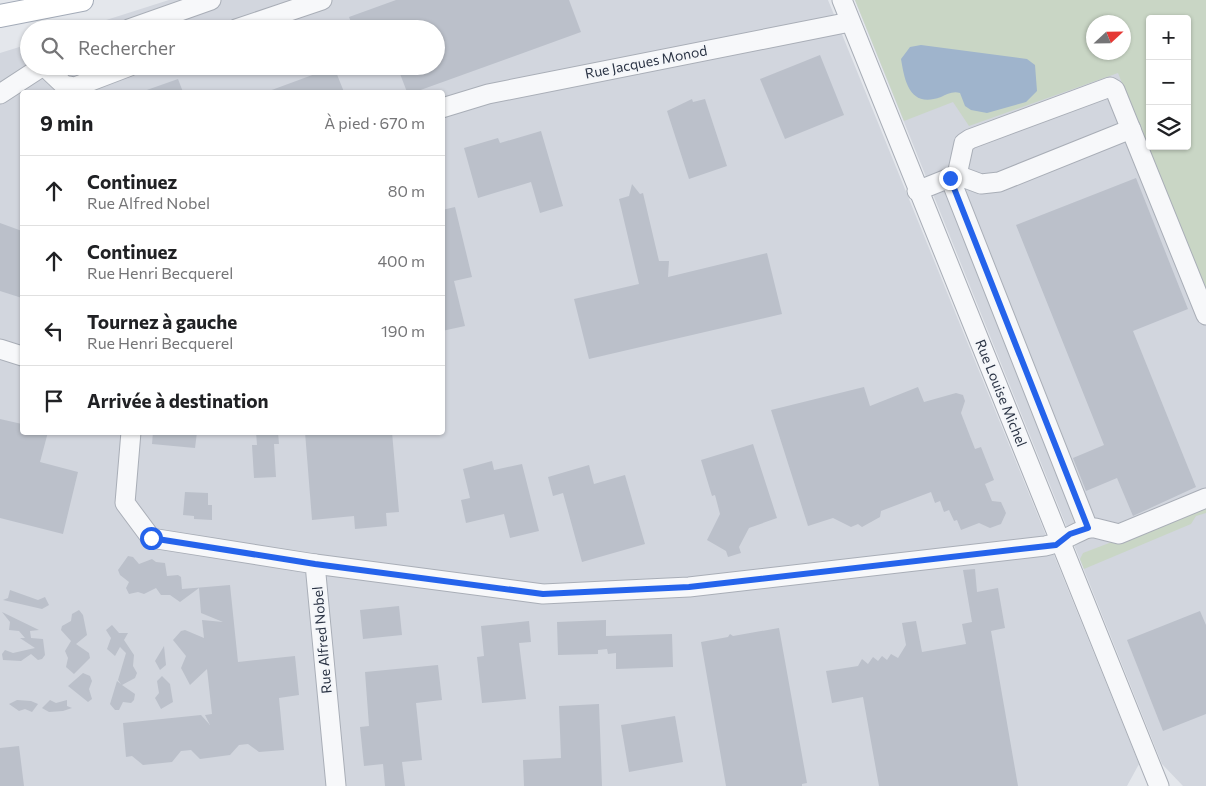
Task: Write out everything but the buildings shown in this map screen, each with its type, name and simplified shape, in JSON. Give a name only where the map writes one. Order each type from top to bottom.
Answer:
[{"type":"main road","points":[[0,16],[82,0]]},
{"type":"street","points":[[154,20],[211,0]]},
{"type":"street","points":[[262,20],[320,0]]},
{"type":"street","name":"Rue Louise Michel","points":[[842,0],[917,191],[1061,540],[1158,786]]},
{"type":"street","name":"Rue Jacques Monod","points":[[445,107],[488,94],[850,22]]},
{"type":"street","points":[[0,94],[29,75]]},
{"type":"street","points":[[53,75],[64,85],[75,87],[106,75]]},
{"type":"street","points":[[1088,528],[954,176],[964,143],[1104,87],[1110,87],[1115,90],[1206,315]]},
{"type":"street","points":[[917,191],[954,176],[981,184],[999,182],[1132,129]]},
{"type":"street","points":[[0,349],[20,355]]},
{"type":"street","points":[[131,435],[125,504],[151,538],[315,564],[543,594],[689,587],[1056,545],[1061,540],[1088,528],[1119,534],[1206,498]]},
{"type":"street","name":"Rue Alfred Nobel","points":[[315,564],[336,786]]},
{"type":"shaded area","points":[[169,0],[828,0],[1139,764],[1127,786],[0,786],[0,53],[20,47],[20,75],[445,75],[445,20],[106,20]]},
{"type":"shaded area","points":[[855,0],[1206,0],[1206,786],[1183,786],[1162,764]]},
{"type":"green space","points":[[855,0],[1206,0],[1206,293],[1149,150],[1191,150],[1191,15],[1146,15],[1146,143],[1118,73],[969,126],[953,102],[904,121]]},
{"type":"green space","points":[[1206,506],[1206,513],[1196,516],[1191,524],[1084,569],[1080,559],[1083,553]]},
{"type":"water","points":[[921,45],[1027,59],[1035,65],[1037,91],[1026,102],[987,113],[971,110],[965,106],[960,93],[957,92],[931,100],[922,99],[911,91],[907,84],[901,59],[910,47]]},
{"type":"route","points":[[151,538],[315,564],[543,594],[689,587],[1056,545],[1070,534],[1088,528],[950,178]]}]
